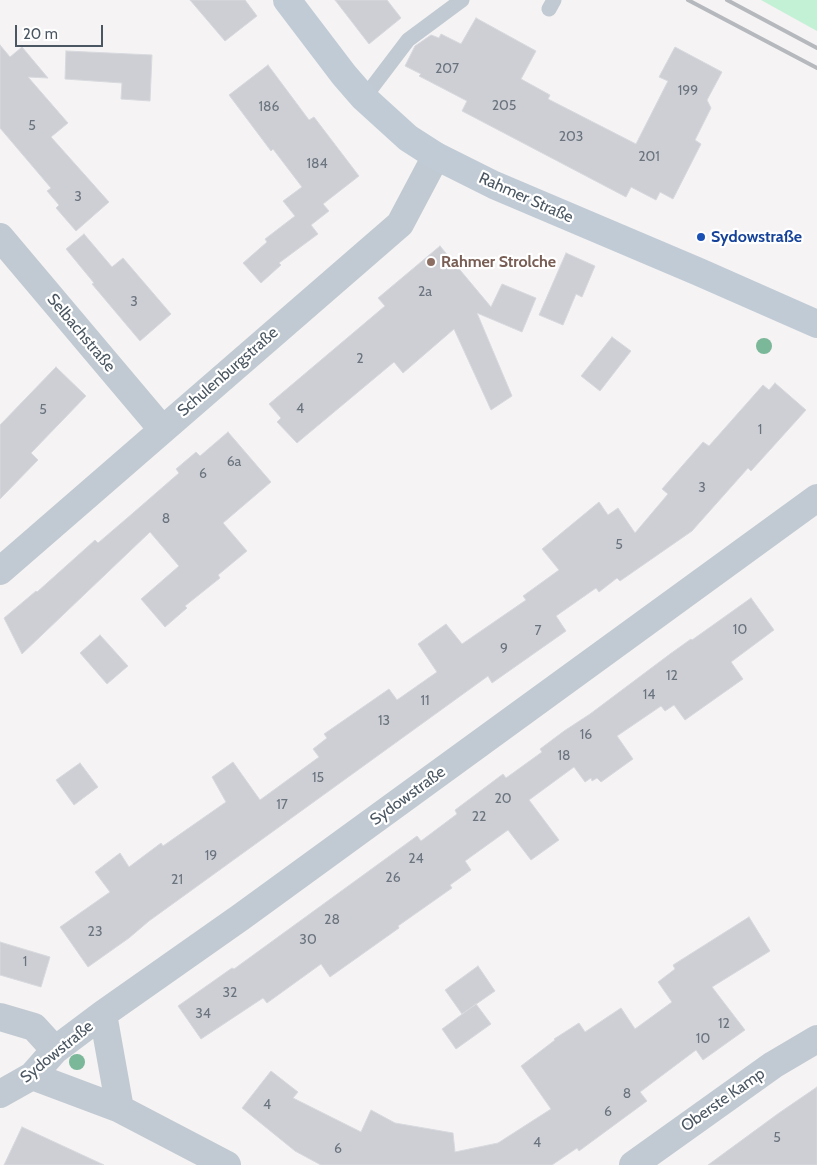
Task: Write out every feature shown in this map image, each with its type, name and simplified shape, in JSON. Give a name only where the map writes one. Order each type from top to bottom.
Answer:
[{"type":"main road","name":"Rahmer Straße","points":[[287,0],[344,75],[364,98],[408,138],[436,156],[494,185],[817,324]]},
{"type":"street","name":"Schulenburgstraße","points":[[0,571],[400,224],[436,156]]},
{"type":"street","name":"Selbachstraße","points":[[0,237],[162,429]]},
{"type":"street","name":"Sydowstraße","points":[[0,1094],[32,1076],[55,1050],[103,1014],[249,912],[817,498]]},
{"type":"street","points":[[103,1014],[120,1109]]},
{"type":"street","points":[[0,1017],[34,1027],[55,1050]]},
{"type":"street","name":"Oberste Kamp","points":[[632,1165],[773,1065],[817,1039]]},
{"type":"street","points":[[32,1076],[120,1109],[227,1165]]},
{"type":"lane","points":[[364,98],[408,40],[462,0]]},
{"type":"green space","points":[[761,0],[817,0],[817,31]]},
{"type":"building","points":[[190,0],[245,0],[257,16],[225,41]]},
{"type":"building","points":[[335,0],[387,0],[401,18],[369,44]]},
{"type":"building","points":[[476,18],[536,51],[521,79],[550,95],[548,99],[636,144],[668,81],[659,77],[675,47],[722,72],[707,100],[711,108],[695,140],[701,144],[673,199],[660,192],[656,200],[631,187],[626,197],[462,111],[467,101],[419,76],[421,74],[405,66],[415,46],[431,35],[439,38],[441,34],[461,44]]},
{"type":"building","points":[[0,45],[10,57],[22,47],[48,78],[28,77],[68,123],[51,137],[109,202],[76,231],[56,208],[59,205],[47,191],[51,188],[0,128]]},
{"type":"building","points":[[66,51],[152,55],[150,101],[121,99],[122,83],[65,79]]},
{"type":"building","points":[[268,65],[309,120],[314,117],[359,176],[323,204],[329,211],[311,225],[318,234],[279,263],[281,265],[261,283],[243,263],[267,242],[265,239],[295,216],[283,201],[302,187],[273,149],[271,151],[229,95]]},
{"type":"building","points":[[84,234],[112,267],[123,258],[171,314],[140,341],[92,284],[94,283],[66,249]]},
{"type":"building","points":[[440,246],[491,307],[502,284],[536,298],[522,332],[477,313],[512,396],[491,410],[454,329],[403,373],[394,362],[297,443],[277,422],[281,418],[269,404],[385,306],[378,298]]},
{"type":"building","points":[[566,253],[595,266],[582,297],[576,294],[563,325],[539,315]]},
{"type":"building","points":[[612,337],[631,351],[600,391],[581,376]]},
{"type":"building","points":[[56,367],[86,396],[31,453],[38,460],[0,499],[0,425]]},
{"type":"building","points":[[775,383],[806,410],[751,471],[748,468],[692,531],[620,581],[617,578],[599,592],[596,588],[556,616],[566,631],[492,683],[488,676],[88,967],[60,927],[110,892],[95,872],[120,853],[129,867],[161,843],[163,846],[226,802],[212,777],[233,762],[260,800],[319,757],[313,749],[327,738],[324,734],[389,689],[397,700],[437,672],[418,644],[446,624],[462,644],[526,600],[523,596],[559,570],[542,549],[599,502],[608,515],[618,508],[635,533],[668,494],[662,489],[703,442],[709,446],[763,385],[769,390]]},
{"type":"building","points":[[228,432],[271,482],[223,523],[247,551],[218,575],[220,578],[185,606],[187,608],[165,627],[141,599],[179,566],[150,532],[22,654],[4,618],[37,592],[95,540],[98,543],[133,513],[179,473],[176,469],[196,452],[200,456]]},
{"type":"building","points":[[751,598],[774,630],[731,662],[743,679],[685,720],[674,705],[665,711],[661,706],[617,736],[633,759],[601,782],[597,778],[592,781],[591,778],[585,782],[574,767],[529,800],[559,840],[531,860],[508,830],[465,861],[471,870],[450,885],[452,888],[330,977],[321,964],[267,1003],[263,998],[201,1039],[178,1006],[232,968],[234,969],[417,836],[421,841],[457,814],[455,810],[503,774],[506,778],[542,752],[540,749],[564,731]]},
{"type":"building","points":[[100,635],[128,666],[107,684],[80,653]]},
{"type":"building","points":[[80,763],[98,787],[74,805],[56,780]]},
{"type":"building","points":[[749,917],[770,951],[712,987],[745,1030],[703,1060],[696,1050],[640,1092],[647,1101],[579,1151],[577,1148],[552,1165],[321,1165],[295,1151],[242,1108],[271,1071],[298,1092],[293,1098],[361,1132],[371,1110],[395,1123],[453,1133],[455,1152],[498,1143],[551,1109],[521,1066],[554,1039],[579,1023],[585,1032],[621,1008],[635,1029],[672,1002],[658,982],[675,969],[673,965]]},
{"type":"building","points":[[0,942],[50,957],[41,987],[0,975]]},
{"type":"building","points":[[478,966],[495,991],[462,1014],[445,990]]},
{"type":"building","points":[[476,1004],[491,1024],[456,1049],[442,1029]]},
{"type":"building","points":[[817,1087],[817,1165],[708,1165],[779,1113]]},
{"type":"building","points":[[22,1127],[104,1165],[4,1165]]},
{"type":"railway","points":[[688,0],[817,68]]},
{"type":"railway","points":[[727,0],[817,48]]},
{"type":"place","name":"Sydowstraße","points":[[701,237]]},
{"type":"place","name":"Rahmer Strolche","points":[[431,262]]}]
